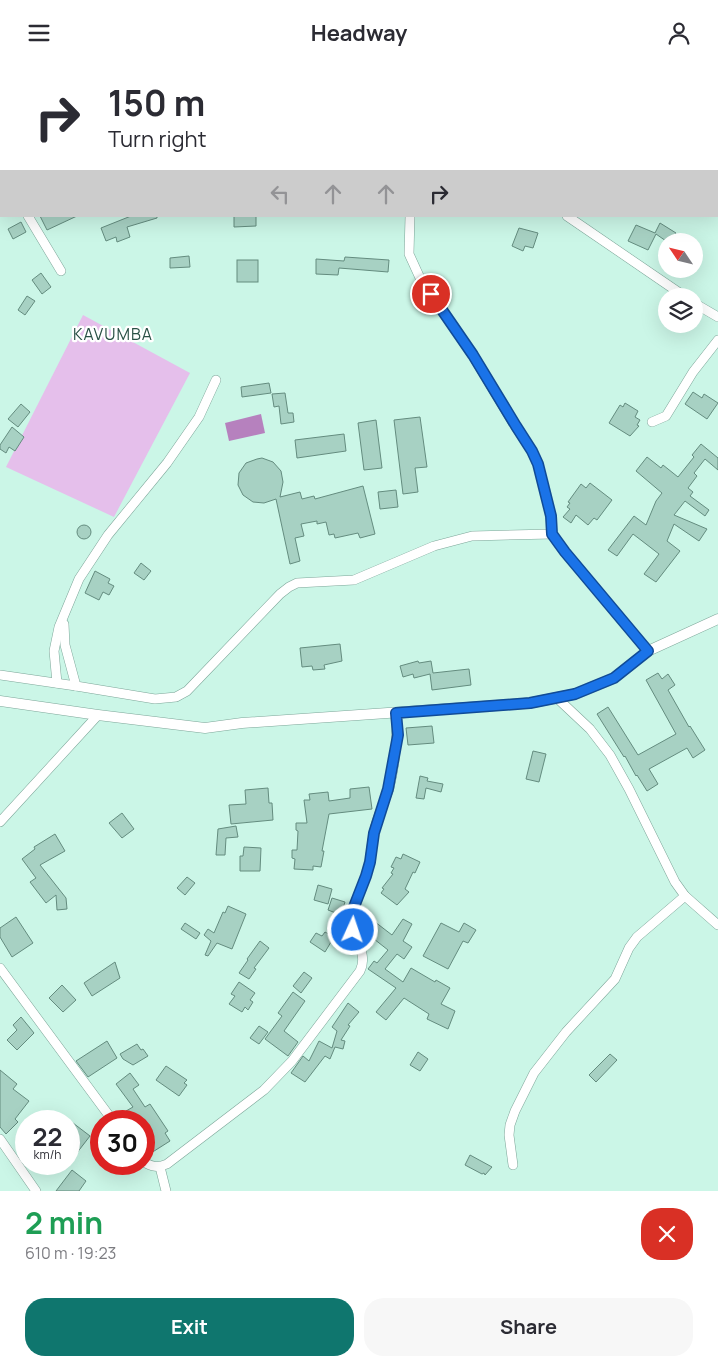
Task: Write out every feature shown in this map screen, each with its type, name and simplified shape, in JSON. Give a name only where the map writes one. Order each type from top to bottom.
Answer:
[{"type":"street","points":[[29,217],[61,271]]},
{"type":"street","points":[[410,217],[409,255],[420,278],[473,355],[532,451],[538,464],[551,516],[552,534],[648,651]]},
{"type":"street","points":[[568,217],[672,288]]},
{"type":"street","points":[[703,308],[718,317]]},
{"type":"street","points":[[652,423],[666,416],[693,372],[718,340]]},
{"type":"street","points":[[56,683],[54,651],[59,627],[79,579],[108,535],[167,463],[199,417],[216,380]]},
{"type":"street","points":[[0,675],[155,699],[176,697],[188,691],[280,594],[297,583],[354,580],[434,546],[472,536],[552,534]]},
{"type":"street","points":[[64,614],[65,645],[76,686]]},
{"type":"street","points":[[0,701],[205,728],[242,723],[530,703],[575,694],[614,678],[648,651],[718,619]]},
{"type":"street","points":[[557,698],[590,729],[610,755],[675,882],[685,896],[702,913],[718,925]]},
{"type":"street","points":[[155,1167],[166,1164],[264,1090],[292,1061],[360,971],[364,958],[351,920],[352,912],[370,862],[376,826],[388,789],[398,735],[396,713]]},
{"type":"street","points":[[0,822],[98,715]]},
{"type":"street","points":[[512,1165],[510,1125],[534,1073],[566,1032],[615,979],[629,947],[637,937],[685,896]]},
{"type":"street","points":[[0,968],[105,1110]]},
{"type":"street","points":[[0,1139],[36,1191]]},
{"type":"street","points":[[160,1167],[166,1191]]},
{"type":"shaded area","points":[[83,315],[190,373],[114,517],[6,467]]},
{"type":"shaded area","points":[[261,414],[265,433],[229,441],[225,423]]},
{"type":"building","points":[[40,217],[75,217],[47,230]]},
{"type":"building","points":[[128,217],[157,217],[127,227],[130,237],[117,242],[116,237],[106,241],[101,228]]},
{"type":"building","points":[[234,217],[256,217],[256,226],[234,227]]},
{"type":"building","points":[[21,222],[26,232],[13,239],[8,229]]},
{"type":"building","points":[[660,223],[676,233],[656,234],[648,250],[628,241],[636,225],[655,233]]},
{"type":"building","points":[[519,228],[538,233],[533,248],[525,246],[523,251],[512,246]]},
{"type":"building","points":[[189,256],[190,267],[170,268],[170,258]]},
{"type":"building","points":[[345,257],[389,260],[388,272],[339,268],[338,275],[316,274],[316,259],[344,261]]},
{"type":"building","points":[[237,260],[258,260],[258,282],[237,282]]},
{"type":"building","points":[[41,273],[51,287],[42,294],[32,280]]},
{"type":"building","points":[[27,296],[35,301],[25,315],[18,310]]},
{"type":"building","points":[[269,383],[271,393],[242,397],[241,387]]},
{"type":"building","points":[[693,392],[702,398],[704,394],[718,403],[707,419],[685,404]]},
{"type":"building","points":[[285,393],[288,413],[293,413],[294,422],[281,424],[279,406],[274,407],[272,394]]},
{"type":"building","points":[[625,403],[638,411],[635,417],[640,420],[637,425],[639,426],[630,436],[609,423],[620,405],[623,407]]},
{"type":"building","points":[[21,404],[30,412],[18,427],[8,419]]},
{"type":"building","points":[[420,417],[427,467],[415,468],[418,492],[403,494],[394,420]]},
{"type":"building","points":[[376,420],[382,468],[364,470],[358,423]]},
{"type":"building","points":[[12,427],[24,437],[15,451],[9,447],[6,453],[0,449],[0,445]]},
{"type":"building","points":[[344,434],[346,451],[297,458],[295,440]]},
{"type":"building","points":[[701,444],[718,458],[718,470],[705,459],[694,473],[697,476],[688,488],[693,492],[690,496],[709,510],[705,516],[685,501],[674,515],[707,529],[699,541],[674,524],[667,541],[680,551],[656,582],[644,574],[659,554],[633,534],[617,556],[608,550],[634,516],[646,525],[656,501],[662,493],[636,471],[647,457],[661,468],[663,465],[678,477],[694,457],[692,455]]},
{"type":"building","points":[[262,458],[273,462],[281,471],[283,482],[280,497],[300,492],[302,499],[314,496],[315,499],[363,486],[375,534],[360,538],[358,533],[335,538],[334,534],[329,535],[326,522],[317,524],[317,521],[301,524],[304,536],[295,538],[300,561],[290,564],[276,499],[264,503],[253,502],[243,495],[238,485],[239,473],[246,463]]},
{"type":"building","points":[[590,483],[612,500],[597,520],[594,518],[588,525],[576,515],[571,523],[563,517],[570,509],[567,507],[570,503],[568,502],[581,484],[586,488]]},
{"type":"building","points":[[396,490],[398,507],[380,509],[378,492]]},
{"type":"building","points":[[84,525],[89,527],[91,532],[89,537],[84,539],[79,537],[77,532],[79,527]]},
{"type":"building","points":[[141,563],[151,571],[144,580],[134,573]]},
{"type":"building","points":[[95,571],[110,579],[108,583],[114,586],[109,595],[103,592],[99,600],[85,593]]},
{"type":"building","points":[[340,644],[342,661],[324,665],[325,669],[313,670],[312,666],[302,667],[300,648]]},
{"type":"building","points":[[418,661],[419,663],[431,661],[433,673],[469,669],[471,685],[432,690],[430,674],[414,678],[413,674],[403,677],[400,666]]},
{"type":"building","points":[[658,673],[662,679],[668,674],[675,685],[668,690],[689,727],[705,750],[693,758],[687,748],[649,769],[658,784],[647,791],[597,714],[608,707],[638,755],[676,734],[646,680]]},
{"type":"building","points":[[432,726],[434,743],[408,745],[406,728]]},
{"type":"building","points":[[533,751],[546,754],[539,782],[526,779]]},
{"type":"building","points":[[420,776],[428,778],[427,781],[443,784],[441,792],[426,788],[424,799],[416,798]]},
{"type":"building","points":[[369,787],[372,809],[329,814],[321,867],[313,866],[313,870],[294,869],[295,859],[292,858],[292,850],[297,850],[298,831],[296,830],[296,823],[307,823],[304,800],[310,800],[309,794],[328,792],[329,801],[350,798],[350,789]]},
{"type":"building","points":[[268,788],[269,803],[272,803],[273,820],[231,824],[229,805],[246,804],[245,790]]},
{"type":"building","points":[[122,813],[134,829],[122,838],[109,823]]},
{"type":"building","points":[[236,826],[238,837],[226,838],[225,855],[216,855],[218,829]]},
{"type":"building","points":[[55,834],[65,851],[40,865],[66,898],[67,909],[57,910],[56,895],[46,903],[30,882],[36,878],[22,859],[35,849],[34,847]]},
{"type":"building","points":[[244,847],[261,848],[260,871],[240,871],[240,856],[243,856]]},
{"type":"building","points":[[403,854],[420,862],[405,889],[409,892],[397,905],[381,893],[384,889],[382,888],[393,874],[391,873],[394,868],[391,867],[396,857],[401,859]]},
{"type":"building","points":[[187,877],[195,883],[185,895],[177,888]]},
{"type":"building","points":[[318,885],[332,889],[328,904],[314,900]]},
{"type":"building","points":[[332,898],[345,902],[341,915],[328,910]]},
{"type":"building","points":[[228,906],[246,914],[232,949],[217,943],[208,956],[205,955],[211,941],[204,935],[208,929],[214,933],[223,912],[225,913]]},
{"type":"building","points":[[366,915],[392,935],[403,919],[412,924],[403,941],[412,947],[404,959],[397,954],[385,969],[403,982],[411,968],[435,982],[436,980],[450,988],[441,1004],[455,1011],[448,1029],[427,1019],[429,1014],[404,998],[386,1020],[376,1012],[396,988],[368,969],[374,961],[377,963],[388,950],[360,928],[359,925]]},
{"type":"building","points":[[16,917],[33,943],[12,957],[0,937],[0,928]]},
{"type":"building","points":[[185,923],[200,933],[196,939],[181,929]]},
{"type":"building","points":[[441,923],[459,932],[464,923],[476,930],[468,943],[463,941],[448,969],[423,956]]},
{"type":"building","points":[[325,932],[334,937],[325,952],[310,942],[316,933],[322,936]]},
{"type":"building","points":[[260,941],[269,948],[254,968],[256,969],[249,979],[239,973]]},
{"type":"building","points":[[115,962],[120,978],[92,996],[84,983]]},
{"type":"building","points":[[304,972],[312,978],[301,993],[293,986]]},
{"type":"building","points":[[239,982],[255,993],[250,1000],[253,1002],[248,1010],[245,1007],[242,1012],[229,1004],[235,996],[231,994]]},
{"type":"building","points":[[62,985],[76,1000],[63,1012],[49,998]]},
{"type":"building","points":[[293,992],[305,1001],[284,1031],[298,1042],[288,1056],[265,1039],[282,1016],[278,1013]]},
{"type":"building","points":[[348,1003],[359,1012],[348,1025],[350,1026],[341,1040],[345,1041],[343,1049],[335,1047],[330,1059],[325,1056],[305,1082],[291,1073],[303,1056],[309,1061],[319,1041],[332,1048],[337,1031],[332,1027]]},
{"type":"building","points":[[21,1017],[34,1033],[17,1050],[7,1040],[17,1030],[13,1025]]},
{"type":"building","points":[[259,1026],[268,1032],[259,1044],[250,1038]]},
{"type":"building","points":[[107,1041],[117,1058],[88,1077],[76,1061]]},
{"type":"building","points":[[137,1044],[148,1056],[133,1065],[123,1059],[120,1054]]},
{"type":"building","points":[[418,1052],[428,1059],[420,1071],[410,1065]]},
{"type":"building","points":[[610,1054],[617,1060],[596,1082],[589,1075]]},
{"type":"building","points":[[166,1066],[187,1080],[184,1083],[187,1085],[179,1096],[156,1080]]},
{"type":"building","points":[[0,1070],[17,1084],[13,1089],[29,1101],[22,1110],[15,1110],[15,1125],[6,1134],[0,1127]]},
{"type":"building","points":[[130,1073],[139,1085],[133,1089],[145,1107],[150,1104],[154,1110],[128,1110],[133,1107],[116,1084]]},
{"type":"building","points":[[155,1112],[168,1131],[165,1133],[170,1141],[155,1150]]},
{"type":"building","points":[[80,1128],[90,1136],[80,1149]]},
{"type":"building","points":[[470,1155],[492,1167],[485,1175],[465,1165]]},
{"type":"building","points":[[68,1175],[78,1175],[86,1181],[79,1191],[56,1191]]},
{"type":"district","name":"KAVUMBA","points":[[113,334]]},
{"type":"route","points":[[353,930],[352,912],[370,862],[374,833],[388,789],[396,754],[398,735],[396,713],[530,703],[575,694],[614,678],[648,651],[552,534],[551,516],[538,464],[532,451],[473,355],[431,294]]}]
